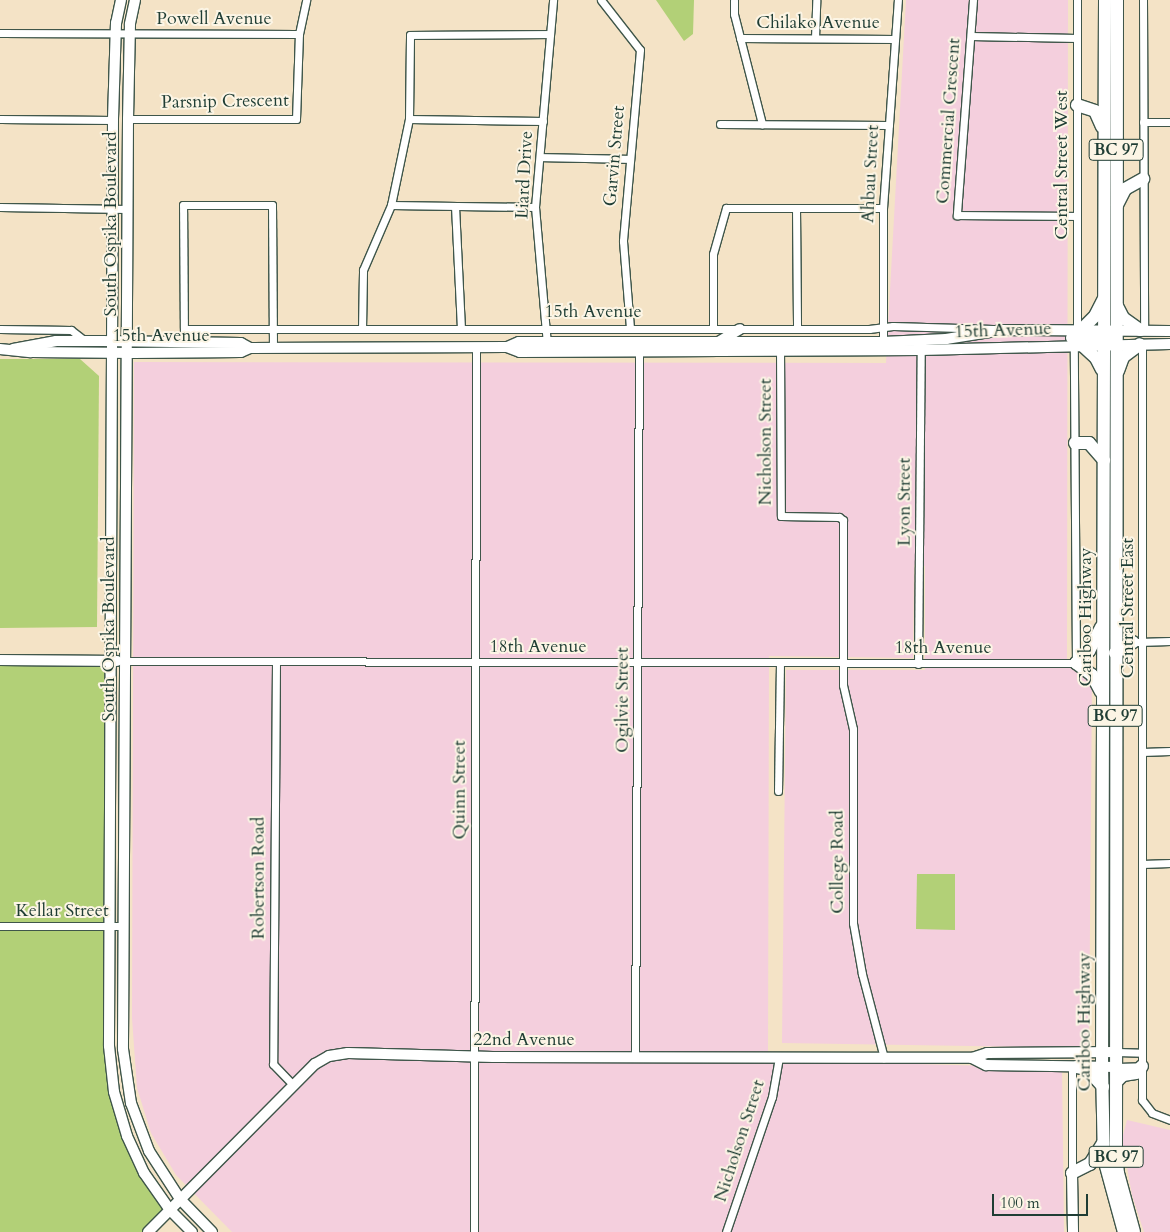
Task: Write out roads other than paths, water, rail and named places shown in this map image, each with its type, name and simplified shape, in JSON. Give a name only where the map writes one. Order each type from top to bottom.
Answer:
[{"type":"highway","name":"Cariboo Highway","points":[[1105,0],[1104,293],[1109,338],[1115,631],[1116,1160],[1134,1232]]},
{"type":"highway","name":"Cariboo Highway","points":[[1109,338],[1115,300],[1117,0]]},
{"type":"highway","points":[[1076,105],[1098,114],[1104,139]]},
{"type":"highway","points":[[1116,210],[1125,189],[1143,179]]},
{"type":"highway","points":[[1077,338],[1101,308],[1104,293]]},
{"type":"highway","points":[[1115,300],[1123,318],[1142,330]]},
{"type":"highway","points":[[1077,338],[1109,338]]},
{"type":"highway","points":[[1077,338],[1096,358],[1110,381]]},
{"type":"highway","points":[[1110,381],[1123,357],[1141,344]]},
{"type":"highway","name":"Cariboo Highway","points":[[1110,381],[1104,423],[1102,1067],[1104,1140],[1108,1182],[1124,1232]]},
{"type":"highway","points":[[1088,443],[1104,423]]},
{"type":"highway","points":[[1075,443],[1088,443],[1104,460]]},
{"type":"highway","points":[[1076,663],[1095,642],[1104,618]]},
{"type":"highway","points":[[1115,631],[1138,642]]},
{"type":"highway","points":[[1115,653],[1138,642]]},
{"type":"highway","points":[[1076,663],[1093,661],[1104,665],[1115,678]]},
{"type":"highway","points":[[1076,663],[1092,675],[1104,700]]},
{"type":"highway","points":[[1117,1081],[1123,1075],[1136,1073],[1142,1066]]},
{"type":"highway","points":[[1075,1067],[1087,1069],[1103,1087]]},
{"type":"highway","points":[[1078,1171],[1095,1159],[1104,1140]]},
{"type":"highway","points":[[1078,1171],[1098,1172],[1108,1182]]},
{"type":"main road","name":"South Ospika Boulevard","points":[[121,0],[116,33],[113,120],[109,1046],[114,1092],[126,1136],[144,1173],[170,1210],[192,1232]]},
{"type":"main road","name":"South Ospika Boulevard","points":[[135,0],[129,33],[128,119],[123,1049],[131,1103],[149,1151],[180,1199],[212,1232]]},
{"type":"main road","points":[[718,342],[740,329]]},
{"type":"main road","name":"15th Avenue","points":[[921,345],[1002,330],[1077,338]]},
{"type":"main road","points":[[1109,338],[1142,330],[1170,330]]},
{"type":"main road","name":"15th Avenue","points":[[0,349],[30,352],[241,352],[250,348],[507,347],[519,342],[547,347],[921,345],[1024,347],[1077,338]]},
{"type":"main road","points":[[1109,338],[1141,344],[1170,344]]},
{"type":"main road","name":"15th Avenue","points":[[13,349],[48,342],[85,341],[241,343],[250,348]]},
{"type":"main road","name":"15th Avenue","points":[[640,347],[718,342],[780,347]]},
{"type":"main road","name":"18th Avenue","points":[[0,660],[125,661]]},
{"type":"main road","name":"22nd Avenue","points":[[148,1232],[316,1064],[329,1056],[348,1053],[474,1057],[972,1058],[987,1053],[1117,1052]]},
{"type":"main road","name":"22nd Avenue","points":[[972,1058],[986,1065],[1117,1067]]},
{"type":"main road","points":[[1073,1232],[1078,1171]]},
{"type":"street","name":"Parsnip Crescent","points":[[128,119],[296,119],[299,34],[306,0]]},
{"type":"street","name":"Liard Drive","points":[[547,347],[535,207],[553,0]]},
{"type":"street","name":"Garvin Street","points":[[601,0],[640,50],[623,241],[630,328]]},
{"type":"street","points":[[734,0],[740,38],[762,124]]},
{"type":"street","points":[[815,38],[816,0]]},
{"type":"street","name":"Ahbau Street","points":[[883,346],[883,208],[898,0]]},
{"type":"street","name":"Commercial Crescent","points":[[973,0],[957,215],[1076,216]]},
{"type":"street","name":"Central Street West","points":[[1076,663],[1077,0]]},
{"type":"street","points":[[1142,330],[1143,0]]},
{"type":"street","name":"Powell Avenue","points":[[0,33],[299,34]]},
{"type":"street","points":[[362,329],[363,270],[391,205],[409,120],[410,35],[550,34]]},
{"type":"street","points":[[971,36],[1076,38]]},
{"type":"street","name":"Chilako Avenue","points":[[740,38],[895,39]]},
{"type":"street","points":[[0,119],[113,120]]},
{"type":"street","points":[[409,120],[543,121]]},
{"type":"street","points":[[1143,122],[1170,122]]},
{"type":"street","points":[[720,124],[889,125]]},
{"type":"street","points":[[540,157],[630,159]]},
{"type":"street","points":[[184,341],[183,205],[272,205],[272,348]]},
{"type":"street","points":[[391,205],[535,207]]},
{"type":"street","points":[[455,206],[461,329]]},
{"type":"street","points":[[0,207],[127,210]]},
{"type":"street","points":[[713,329],[713,254],[726,208],[883,208]]},
{"type":"street","points":[[796,208],[797,329]]},
{"type":"street","name":"15th Avenue","points":[[184,329],[797,329],[978,326],[1002,330]]},
{"type":"street","name":"15th Avenue","points":[[0,329],[71,330],[85,341]]},
{"type":"street","name":"Central Street East","points":[[1141,344],[1138,642],[1142,752],[1142,1100],[1152,1113],[1170,1120]]},
{"type":"street","name":"Lyon Street","points":[[918,664],[921,345]]},
{"type":"street","name":"Ogilvie Street","points":[[636,1058],[640,347]]},
{"type":"street","name":"Nicholson Street","points":[[780,347],[781,514],[839,517],[843,520],[844,664]]},
{"type":"street","name":"Quinn Street","points":[[474,1232],[476,348]]},
{"type":"street","points":[[1138,642],[1170,641]]},
{"type":"street","name":"18th Avenue","points":[[125,661],[780,664],[1076,663]]},
{"type":"street","name":"Robertson Road","points":[[276,662],[273,1064],[294,1086]]},
{"type":"street","points":[[778,791],[780,664]]},
{"type":"street","name":"College Road","points":[[844,664],[844,685],[853,729],[853,923],[862,974],[884,1058]]},
{"type":"street","points":[[1142,752],[1170,751]]},
{"type":"street","points":[[1142,864],[1170,863]]},
{"type":"street","name":"Kellar Street","points":[[0,926],[124,926]]},
{"type":"street","name":"22nd Avenue","points":[[1117,1052],[1142,1053]]},
{"type":"street","name":"Nicholson Street","points":[[726,1232],[772,1097],[779,1058]]},
{"type":"street","name":"22nd Avenue","points":[[1117,1067],[1142,1066]]},
{"type":"street","points":[[1075,1067],[1078,1171]]}]
